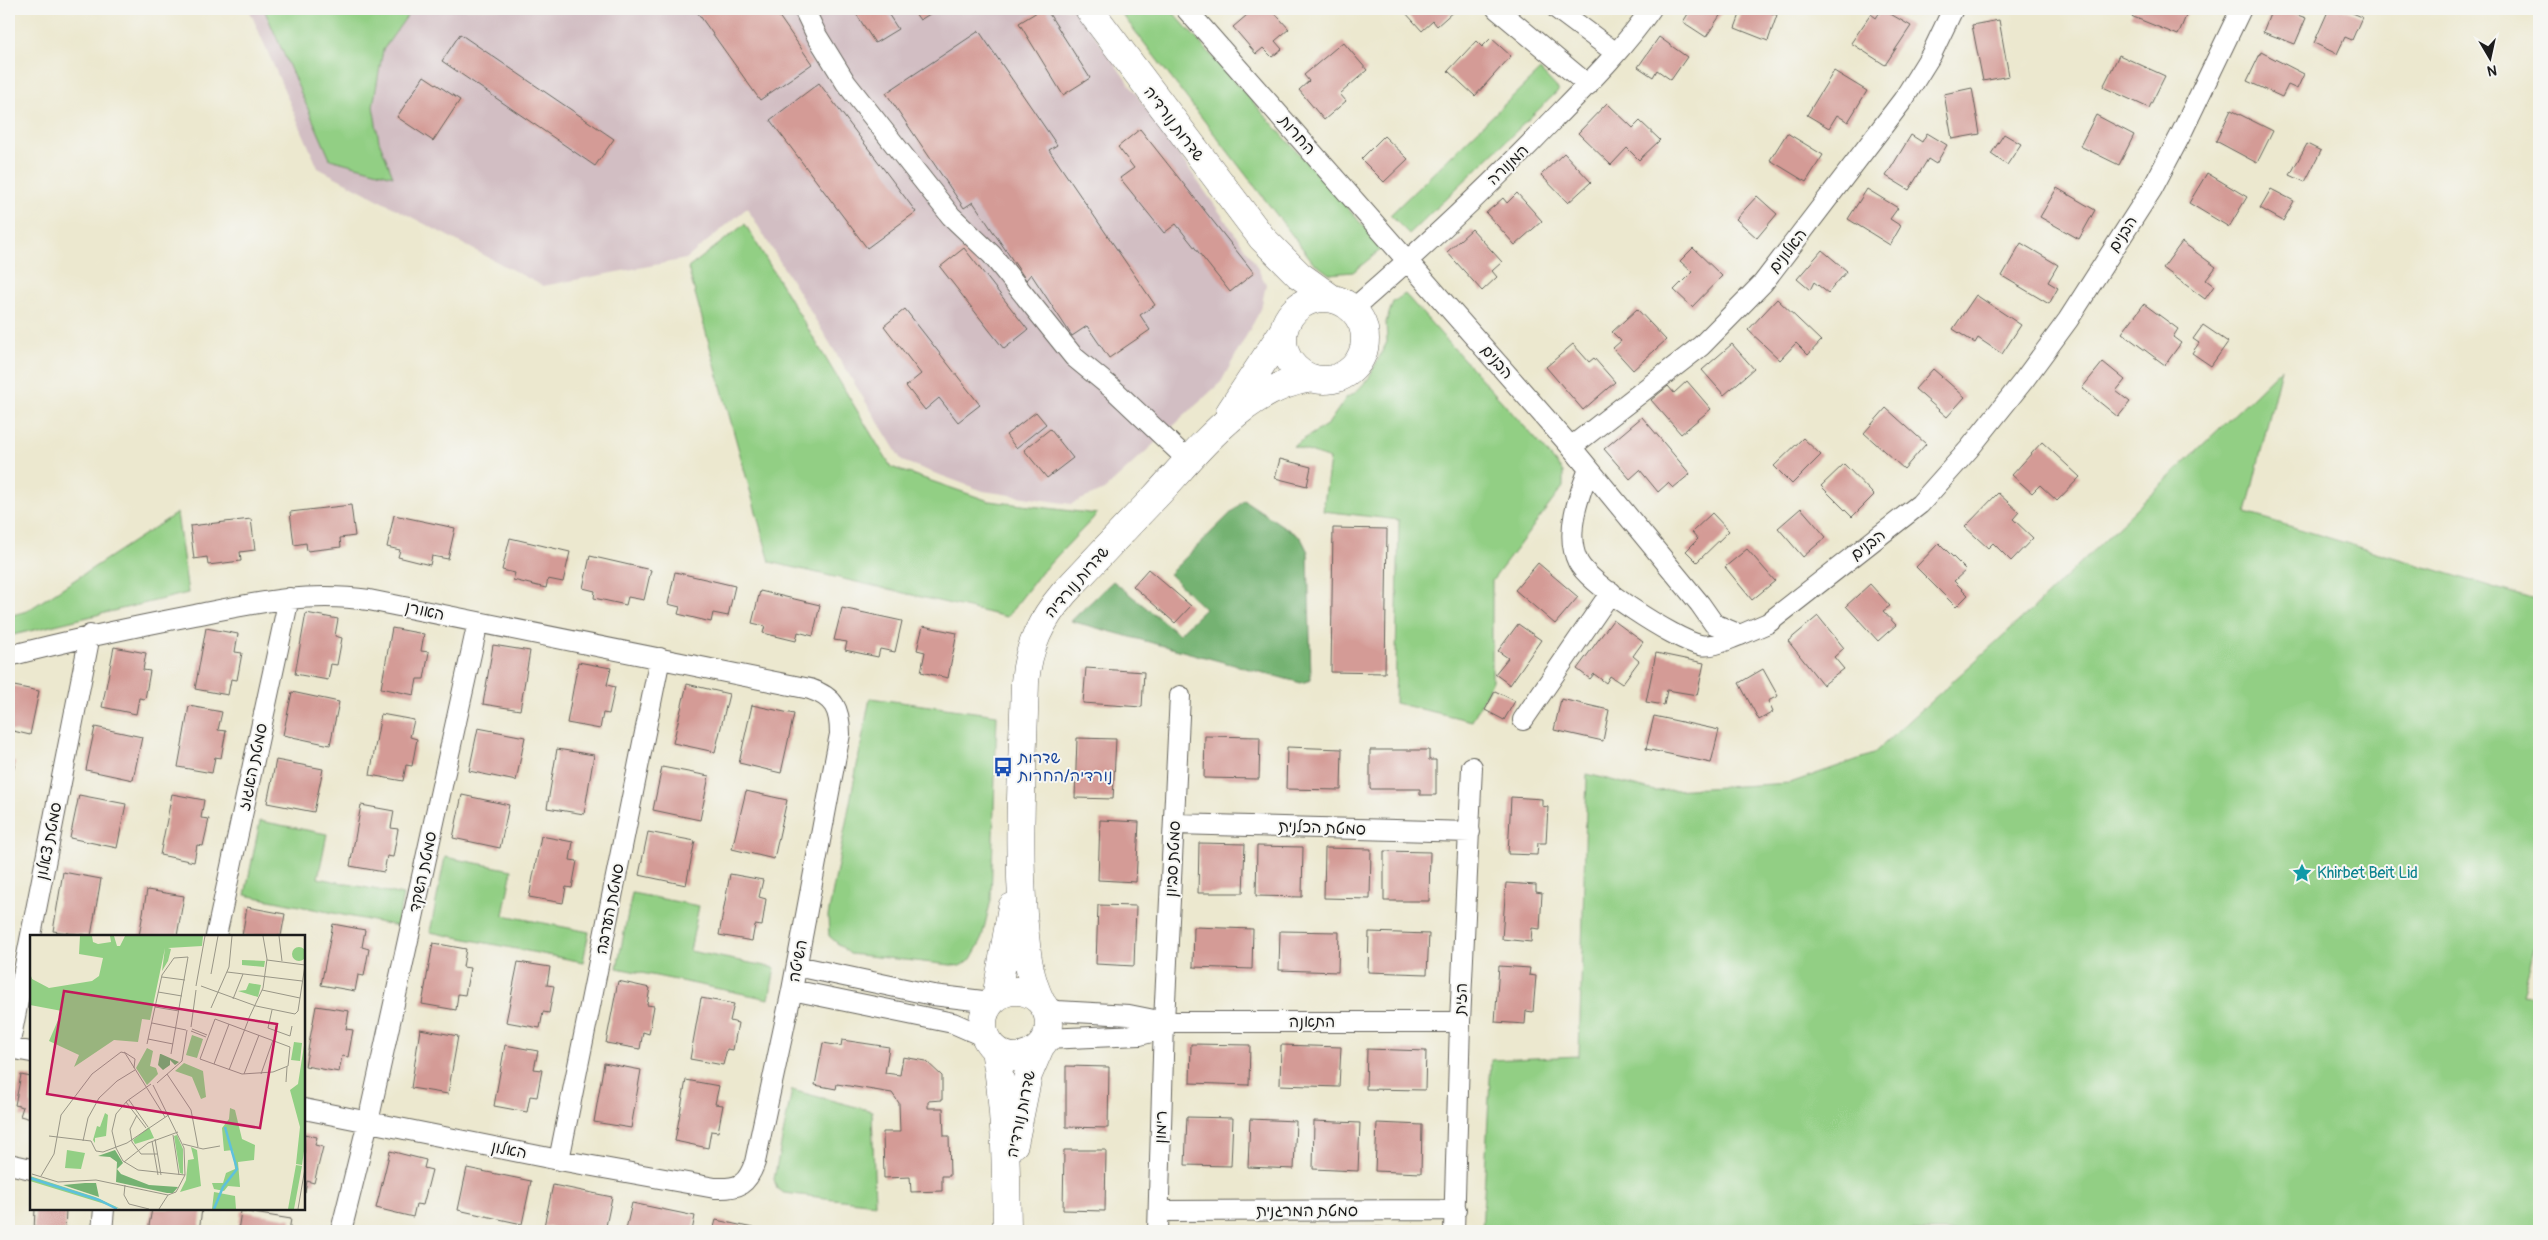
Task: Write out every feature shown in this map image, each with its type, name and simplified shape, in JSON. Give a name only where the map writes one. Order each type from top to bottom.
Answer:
[{"type":"street","points":[[804,9],[817,36],[846,83],[950,216],[992,255],[1074,357],[1112,389],[1189,461]]},
{"type":"street","name":"שדרות נורדיה","points":[[1088,9],[1262,238],[1299,275],[1342,303]]},
{"type":"street","name":"החרות","points":[[1186,9],[1408,261]]},
{"type":"street","points":[[1496,9],[1588,85]]},
{"type":"street","points":[[1558,9],[1616,53]]},
{"type":"street","name":"המנורה","points":[[1342,303],[1408,261],[1517,158],[1588,85],[1651,9]]},
{"type":"street","name":"האלונים","points":[[1571,447],[1701,346],[1763,283],[1903,100],[1931,55],[1953,9]]},
{"type":"street","name":"הבנים","points":[[1408,261],[1590,469],[1700,604],[1714,624],[1740,635],[1768,623],[1920,504],[1969,449],[2024,380],[2068,320],[2152,189],[2242,9]]},
{"type":"street","name":"שדרות נורדיה","points":[[1220,428],[1286,324],[1290,302],[1287,284],[1262,238]]},
{"type":"street","points":[[1320,298],[1342,303],[1360,319],[1365,331],[1365,344],[1361,356],[1354,367],[1344,375],[1331,379],[1312,378],[1296,368],[1287,357],[1283,344],[1286,324],[1298,307],[1308,301],[1320,298]]},
{"type":"street","name":"שדרות נורדיה","points":[[1042,1004],[1034,987],[1027,962],[1019,866],[1025,682],[1027,660],[1034,638],[1050,610],[1064,594],[1220,428],[1268,393],[1288,383],[1312,378]]},
{"type":"street","points":[[1590,469],[1577,500],[1573,522],[1574,543],[1578,562],[1592,579],[1670,634],[1701,646],[1717,644],[1740,635]]},
{"type":"street","points":[[1523,720],[1611,592]]},
{"type":"street","name":"האורן","points":[[9,656],[90,635],[289,598],[314,595],[348,597],[810,689],[825,694],[834,705]]},
{"type":"street","name":"סמטת האגוז","points":[[216,935],[289,598]]},
{"type":"street","name":"סמטת השקד","points":[[342,1225],[368,1122],[478,622]]},
{"type":"street","name":"סמטת צאלון","points":[[31,935],[90,635]]},
{"type":"street","name":"סמטת הערבה","points":[[559,1160],[660,658]]},
{"type":"street","name":"סמטת סביון","points":[[1164,1022],[1180,696]]},
{"type":"street","name":"השיטה","points":[[715,1188],[730,1189],[740,1186],[750,1178],[797,966],[840,734],[840,720],[834,705]]},
{"type":"street","name":"הזית","points":[[1454,1231],[1460,1022],[1472,768]]},
{"type":"street","name":"סמטת הכלנית","points":[[1175,824],[1470,832]]},
{"type":"street","name":"שדרות נורדיה","points":[[993,1000],[1019,866]]},
{"type":"street","name":"סמטת צאלון","points":[[9,1048],[30,941]]},
{"type":"street","points":[[797,966],[933,995],[993,1000]]},
{"type":"street","points":[[792,990],[953,1024],[1014,1057],[1024,1056],[1042,1043],[1140,1036],[1151,1032],[1164,1022]]},
{"type":"street","points":[[990,1043],[982,1022],[984,1013],[993,1000],[1004,993],[1024,992],[1042,1004],[1049,1021],[1042,1043]]},
{"type":"street","name":"התאנה","points":[[1042,1004],[1057,1011],[1146,1017],[1164,1022],[1460,1022]]},
{"type":"street","name":"רימון","points":[[1158,1231],[1164,1022]]},
{"type":"street","name":"שדרות נורדיה","points":[[990,1043],[1001,1086],[1007,1182],[1007,1231]]},
{"type":"street","name":"שדרות נורדיה","points":[[1007,1182],[1028,1075],[1042,1043]]},
{"type":"street","points":[[9,1048],[30,1052]]},
{"type":"street","name":"האלון","points":[[305,1109],[559,1160],[715,1188]]},
{"type":"street","points":[[9,1164],[30,1169]]},
{"type":"street","points":[[102,1231],[104,1210]]},
{"type":"street","name":"סמטת המרגנית","points":[[1159,1211],[1456,1210]]},
{"type":"shaded area","points":[[249,9],[1076,9],[1252,258],[1266,284],[1261,309],[1221,382],[1104,490],[1071,504],[983,491],[902,461],[747,208],[686,259],[543,286],[318,168]]},
{"type":"green space","points":[[264,9],[412,9],[383,50],[373,106],[379,141],[393,176],[330,159]]},
{"type":"green space","points":[[1118,9],[1170,9],[1383,248],[1353,272],[1329,274],[1313,262]]},
{"type":"green space","points":[[1540,70],[1559,90],[1409,234],[1390,215]]},
{"type":"green space","points":[[745,224],[891,467],[989,501],[1097,514],[1040,574],[1007,617],[770,562],[688,268]]},
{"type":"green space","points":[[1405,294],[1542,446],[1563,472],[1563,487],[1492,581],[1492,682],[1472,721],[1395,703],[1399,520],[1323,511],[1330,459],[1293,446],[1328,424],[1346,398],[1356,392],[1368,379],[1387,342],[1386,322],[1393,302]]},
{"type":"green space","points":[[2281,369],[2246,513],[2539,601],[2539,931],[2522,995],[2539,997],[2539,1231],[1482,1231],[1491,1060],[1579,1056],[1587,774],[1655,791],[1790,783],[1873,754],[2041,601]]},
{"type":"green space","points":[[1244,500],[1301,538],[1308,552],[1311,680],[1301,683],[1071,621],[1113,581],[1179,634],[1205,609],[1169,574]]},
{"type":"green space","points":[[177,513],[188,593],[9,636],[9,616],[27,611]]},
{"type":"green space","points":[[870,698],[997,715],[991,900],[981,941],[971,959],[960,966],[850,954],[829,936],[828,916]]},
{"type":"green space","points":[[260,821],[327,834],[318,878],[403,895],[397,926],[245,895]]},
{"type":"green space","points":[[445,857],[512,870],[503,915],[589,932],[583,962],[430,932]]},
{"type":"green space","points":[[632,893],[699,906],[690,951],[775,968],[769,999],[617,968]]},
{"type":"green space","points":[[792,1090],[872,1111],[875,1204],[784,1193],[777,1189],[774,1179]]},
{"type":"building","points":[[695,9],[774,9],[812,64],[760,100]]},
{"type":"building","points":[[853,9],[885,9],[898,29],[875,43]]},
{"type":"building","points":[[912,9],[938,9],[920,20]]},
{"type":"building","points":[[1042,9],[1046,9],[1090,78],[1063,95],[1019,23]]},
{"type":"building","points":[[1254,9],[1271,9],[1289,29],[1275,41],[1282,49],[1272,57],[1263,48],[1256,54],[1233,27]]},
{"type":"building","points":[[1408,9],[1455,10],[1437,26],[1433,21],[1422,31],[1405,12]]},
{"type":"building","points":[[1691,9],[1723,11],[1706,37],[1683,22]]},
{"type":"building","points":[[1742,9],[1761,9],[1777,15],[1768,41],[1735,28]]},
{"type":"building","points":[[1882,9],[1911,26],[1885,65],[1851,43],[1871,14],[1876,18]]},
{"type":"building","points":[[2134,9],[2189,9],[2178,35],[2131,16]]},
{"type":"building","points":[[2272,9],[2294,9],[2292,13],[2306,18],[2295,44],[2263,32]]},
{"type":"building","points":[[2329,9],[2343,9],[2362,17],[2352,40],[2345,37],[2337,54],[2314,43]]},
{"type":"building","points":[[1999,20],[2009,76],[1983,81],[1972,25]]},
{"type":"building","points":[[979,31],[1057,145],[1049,150],[1155,305],[1140,315],[1150,330],[1109,358],[1087,326],[1072,336],[1031,274],[1026,280],[973,202],[964,208],[886,93]]},
{"type":"building","points":[[460,34],[614,139],[595,166],[442,61]]},
{"type":"building","points":[[1659,37],[1687,57],[1671,80],[1657,70],[1653,77],[1638,67]]},
{"type":"building","points":[[1491,38],[1511,56],[1475,96],[1448,71],[1476,41],[1482,47]]},
{"type":"building","points":[[1343,42],[1367,70],[1340,94],[1346,101],[1324,120],[1299,90],[1309,81],[1304,75]]},
{"type":"building","points":[[2261,52],[2304,74],[2297,89],[2288,85],[2282,97],[2247,81]]},
{"type":"building","points":[[2119,55],[2165,76],[2149,108],[2103,87]]},
{"type":"building","points":[[1834,71],[1867,91],[1848,122],[1837,115],[1829,128],[1807,115]]},
{"type":"building","points":[[424,76],[460,100],[433,141],[397,117]]},
{"type":"building","points":[[819,83],[916,212],[867,248],[770,120]]},
{"type":"building","points":[[1972,88],[1980,134],[1952,139],[1944,94]]},
{"type":"building","points":[[1607,103],[1633,128],[1640,121],[1660,140],[1639,160],[1627,148],[1611,165],[1578,133]]},
{"type":"building","points":[[2231,110],[2273,131],[2257,163],[2216,141]]},
{"type":"building","points":[[2096,115],[2134,135],[2119,165],[2080,146]]},
{"type":"building","points":[[1140,129],[1254,273],[1230,292],[1176,224],[1164,233],[1120,178],[1134,168],[1118,147]]},
{"type":"building","points":[[1787,133],[1823,155],[1806,182],[1770,160]]},
{"type":"building","points":[[1927,133],[1947,145],[1936,164],[1928,159],[1909,190],[1886,176],[1911,135],[1922,142]]},
{"type":"building","points":[[2004,134],[2021,144],[2007,165],[1991,154]]},
{"type":"building","points":[[1384,136],[1408,159],[1384,182],[1361,159]]},
{"type":"building","points":[[2307,144],[2321,151],[2305,182],[2290,175]]},
{"type":"building","points":[[1564,153],[1591,182],[1568,203],[1541,175]]},
{"type":"building","points":[[2207,173],[2247,197],[2229,227],[2189,203]]},
{"type":"building","points":[[2057,188],[2095,210],[2079,239],[2040,217]]},
{"type":"building","points":[[1867,189],[1898,208],[1890,219],[1901,226],[1890,245],[1848,219]]},
{"type":"building","points":[[2271,189],[2294,201],[2283,221],[2260,208]]},
{"type":"building","points":[[1517,193],[1542,221],[1515,245],[1486,213],[1503,198],[1507,203]]},
{"type":"building","points":[[1757,196],[1777,214],[1757,238],[1736,219]]},
{"type":"building","points":[[1472,229],[1502,262],[1492,271],[1497,277],[1482,291],[1447,252]]},
{"type":"building","points":[[2182,242],[2216,267],[2206,280],[2214,286],[2205,299],[2163,268]]},
{"type":"building","points":[[2021,243],[2058,265],[2048,282],[2058,288],[2049,304],[2002,276]]},
{"type":"building","points":[[964,248],[1028,330],[1004,349],[940,267]]},
{"type":"building","points":[[1693,248],[1722,276],[1692,307],[1674,290],[1692,272],[1680,261]]},
{"type":"building","points":[[1822,250],[1847,271],[1828,293],[1814,282],[1810,290],[1797,279]]},
{"type":"building","points":[[1976,295],[2021,325],[2002,354],[1978,338],[1975,343],[1953,329]]},
{"type":"building","points":[[1777,299],[1821,341],[1808,355],[1796,343],[1780,360],[1748,330]]},
{"type":"building","points":[[2144,304],[2178,329],[2173,337],[2181,343],[2165,365],[2122,333]]},
{"type":"building","points":[[905,309],[980,405],[958,422],[939,398],[925,410],[906,386],[921,374],[884,326]]},
{"type":"building","points":[[1637,309],[1666,340],[1633,370],[1613,348],[1621,341],[1612,332]]},
{"type":"building","points":[[2203,325],[2228,342],[2211,366],[2192,353],[2199,343],[2193,339]]},
{"type":"building","points":[[1573,344],[1589,362],[1594,358],[1615,382],[1583,410],[1546,367]]},
{"type":"building","points":[[1732,344],[1754,369],[1724,395],[1702,370]]},
{"type":"building","points":[[2103,362],[2125,380],[2116,391],[2130,402],[2118,417],[2082,388]]},
{"type":"building","points":[[1933,369],[1965,397],[1947,417],[1915,389]]},
{"type":"building","points":[[1687,381],[1711,409],[1681,434],[1651,400],[1668,386],[1674,393]]},
{"type":"building","points":[[1886,408],[1926,444],[1904,469],[1864,433]]},
{"type":"building","points":[[1036,412],[1046,424],[1016,448],[1006,435]]},
{"type":"building","points":[[1642,417],[1690,474],[1673,488],[1668,483],[1658,492],[1640,470],[1630,479],[1604,449]]},
{"type":"building","points":[[1050,429],[1073,458],[1047,478],[1024,450]]},
{"type":"building","points":[[1803,438],[1821,455],[1792,484],[1774,466]]},
{"type":"building","points":[[2042,442],[2080,477],[2057,501],[2040,485],[2032,493],[2012,475]]},
{"type":"building","points":[[1280,459],[1311,467],[1307,486],[1275,478]]},
{"type":"building","points":[[1844,464],[1874,495],[1852,517],[1821,486]]},
{"type":"building","points":[[1998,493],[2019,512],[2013,519],[2033,538],[2011,561],[1993,543],[1988,548],[1965,527]]},
{"type":"building","points":[[351,505],[355,536],[340,538],[341,547],[307,551],[306,543],[294,545],[290,512]]},
{"type":"building","points":[[1801,508],[1826,537],[1803,557],[1778,528]]},
{"type":"building","points":[[1712,513],[1729,531],[1697,562],[1686,551],[1698,539],[1692,532]]},
{"type":"building","points":[[394,515],[455,528],[448,559],[432,556],[430,565],[398,557],[400,550],[387,547]]},
{"type":"building","points":[[251,519],[255,550],[240,552],[241,561],[208,565],[207,557],[194,559],[190,526]]},
{"type":"building","points":[[1333,528],[1387,529],[1385,673],[1331,672]]},
{"type":"building","points":[[510,538],[570,552],[563,582],[548,579],[546,588],[513,580],[515,573],[502,570]]},
{"type":"building","points":[[1939,543],[1966,570],[1954,581],[1968,595],[1956,607],[1916,567]]},
{"type":"building","points":[[1747,549],[1775,581],[1752,600],[1725,567]]},
{"type":"building","points":[[590,556],[651,570],[644,600],[628,597],[626,605],[594,598],[595,591],[583,588]]},
{"type":"building","points":[[1538,563],[1578,597],[1555,624],[1515,590]]},
{"type":"building","points":[[1148,569],[1191,606],[1175,623],[1133,586]]},
{"type":"building","points":[[675,572],[735,586],[728,616],[713,613],[711,622],[678,614],[680,607],[668,604]]},
{"type":"building","points":[[1870,584],[1890,606],[1883,611],[1896,625],[1878,641],[1846,606]]},
{"type":"building","points":[[760,591],[820,605],[813,636],[798,632],[796,641],[763,633],[765,626],[752,623]]},
{"type":"building","points":[[842,608],[902,621],[895,652],[880,649],[878,657],[845,650],[847,642],[834,640]]},
{"type":"building","points":[[306,613],[338,619],[335,636],[342,638],[337,665],[331,664],[328,680],[295,674]]},
{"type":"building","points":[[1818,616],[1844,648],[1834,657],[1844,669],[1823,685],[1788,641]]},
{"type":"building","points":[[1613,620],[1643,642],[1633,656],[1639,661],[1622,684],[1610,676],[1606,683],[1594,674],[1590,679],[1577,669]]},
{"type":"building","points":[[1518,624],[1541,640],[1510,685],[1495,674],[1508,658],[1498,651]]},
{"type":"building","points":[[923,626],[957,633],[948,678],[921,672],[925,652],[917,650]]},
{"type":"building","points":[[206,628],[238,634],[235,652],[242,653],[237,680],[231,679],[228,695],[195,689]]},
{"type":"building","points":[[392,628],[424,634],[421,651],[429,652],[424,679],[417,679],[414,695],[381,688]]},
{"type":"building","points":[[493,645],[530,651],[520,710],[483,704]]},
{"type":"building","points":[[114,647],[146,653],[143,670],[150,671],[145,699],[139,698],[136,714],[102,707]]},
{"type":"building","points":[[1656,653],[1704,663],[1697,695],[1667,690],[1664,705],[1646,702]]},
{"type":"building","points":[[578,662],[611,668],[607,685],[615,687],[609,714],[603,713],[600,729],[567,723]]},
{"type":"building","points":[[1086,668],[1144,672],[1142,707],[1083,703]]},
{"type":"building","points":[[1763,669],[1778,696],[1768,701],[1773,712],[1759,720],[1739,683]]},
{"type":"building","points":[[687,684],[729,694],[715,752],[673,743]]},
{"type":"building","points":[[9,685],[39,691],[30,735],[9,730]]},
{"type":"building","points":[[1495,691],[1515,701],[1504,720],[1485,710]]},
{"type":"building","points":[[292,692],[339,702],[330,745],[283,735]]},
{"type":"building","points":[[1561,699],[1609,710],[1603,741],[1554,730]]},
{"type":"building","points":[[752,705],[794,714],[781,773],[739,763]]},
{"type":"building","points":[[189,706],[222,712],[218,730],[226,731],[221,758],[215,757],[212,773],[178,767]]},
{"type":"building","points":[[381,714],[414,720],[410,737],[417,739],[412,766],[406,765],[403,781],[370,775]]},
{"type":"building","points":[[1654,716],[1719,730],[1711,763],[1646,749]]},
{"type":"building","points":[[95,727],[142,737],[133,780],[86,770]]},
{"type":"building","points":[[478,728],[525,737],[516,781],[469,771]]},
{"type":"building","points":[[1205,736],[1260,737],[1259,779],[1204,778]]},
{"type":"building","points":[[1077,738],[1116,739],[1113,799],[1075,798]]},
{"type":"building","points":[[1287,747],[1342,749],[1341,790],[1286,789]]},
{"type":"building","points":[[557,749],[594,755],[584,814],[547,808]]},
{"type":"building","points":[[1370,750],[1429,750],[1429,760],[1436,760],[1436,795],[1420,795],[1420,789],[1370,789]]},
{"type":"building","points":[[276,760],[323,769],[314,812],[267,803]]},
{"type":"building","points":[[9,761],[15,762],[10,789],[9,789]]},
{"type":"building","points":[[662,767],[709,776],[700,820],[653,810]]},
{"type":"building","points":[[746,791],[787,800],[774,859],[732,849]]},
{"type":"building","points":[[172,794],[204,800],[201,818],[209,819],[203,846],[197,845],[194,862],[160,855]]},
{"type":"building","points":[[79,795],[126,804],[117,848],[70,838]]},
{"type":"building","points":[[462,795],[509,805],[500,848],[453,838]]},
{"type":"building","points":[[1511,797],[1542,799],[1542,806],[1548,807],[1546,843],[1538,843],[1537,855],[1508,854]]},
{"type":"building","points":[[361,805],[394,811],[391,828],[398,829],[393,857],[387,856],[384,872],[350,866]]},
{"type":"building","points":[[1100,820],[1139,822],[1136,882],[1098,880]]},
{"type":"building","points":[[648,832],[695,841],[686,885],[639,875]]},
{"type":"building","points":[[541,836],[573,842],[570,860],[577,861],[572,888],[566,887],[563,903],[529,897]]},
{"type":"building","points":[[1199,843],[1245,844],[1243,893],[1198,893]]},
{"type":"building","points":[[1257,846],[1303,847],[1302,897],[1256,896]]},
{"type":"building","points":[[1325,848],[1371,849],[1370,899],[1324,898]]},
{"type":"building","points":[[1384,851],[1430,852],[1429,901],[1384,901]]},
{"type":"building","points":[[63,872],[101,879],[91,935],[53,931]]},
{"type":"building","points":[[730,874],[763,880],[759,897],[766,899],[762,926],[755,925],[752,941],[719,935]]},
{"type":"building","points":[[1506,883],[1536,885],[1536,892],[1542,893],[1540,929],[1532,928],[1531,942],[1502,939]]},
{"type":"building","points":[[147,890],[184,896],[177,935],[139,935]]},
{"type":"building","points":[[1098,905],[1136,906],[1134,966],[1096,964]]},
{"type":"building","points":[[247,907],[285,914],[281,935],[242,935]]},
{"type":"building","points":[[333,924],[365,930],[362,947],[369,949],[364,976],[358,975],[355,991],[321,985]]},
{"type":"building","points":[[1194,927],[1253,929],[1252,969],[1193,967]]},
{"type":"building","points":[[1280,931],[1339,932],[1338,972],[1279,970]]},
{"type":"building","points":[[1369,932],[1429,934],[1427,974],[1368,972]]},
{"type":"building","points":[[433,943],[466,949],[463,967],[470,968],[465,995],[458,994],[456,1010],[422,1004]]},
{"type":"building","points":[[518,962],[550,967],[547,985],[554,986],[549,1013],[543,1012],[540,1028],[506,1022]]},
{"type":"building","points":[[1499,966],[1530,968],[1529,975],[1536,976],[1533,1012],[1526,1011],[1525,1024],[1495,1022]]},
{"type":"building","points":[[618,981],[650,988],[647,1005],[654,1006],[649,1034],[643,1032],[640,1049],[606,1043]]},
{"type":"building","points":[[701,998],[734,1004],[730,1021],[738,1023],[733,1050],[727,1049],[723,1065],[690,1059]]},
{"type":"building","points":[[316,1006],[349,1011],[346,1029],[353,1030],[348,1057],[342,1056],[339,1072],[305,1066]]},
{"type":"building","points":[[420,1029],[458,1036],[448,1094],[411,1088]]},
{"type":"building","points":[[842,1040],[889,1047],[885,1073],[900,1075],[903,1057],[926,1061],[942,1076],[942,1100],[928,1101],[928,1108],[943,1108],[944,1136],[949,1136],[950,1176],[942,1176],[942,1191],[911,1192],[910,1177],[884,1178],[883,1132],[900,1132],[899,1103],[892,1093],[837,1084],[836,1089],[815,1085],[823,1043],[841,1046]]},
{"type":"building","points":[[1191,1044],[1250,1045],[1249,1085],[1190,1083]]},
{"type":"building","points":[[505,1045],[538,1051],[534,1069],[542,1070],[537,1097],[530,1096],[527,1112],[494,1106]]},
{"type":"building","points":[[1281,1045],[1341,1047],[1339,1087],[1280,1085]]},
{"type":"building","points":[[1367,1049],[1426,1051],[1425,1090],[1366,1089]]},
{"type":"building","points":[[604,1063],[641,1070],[631,1128],[594,1122]]},
{"type":"building","points":[[1066,1066],[1109,1067],[1108,1128],[1066,1127]]},
{"type":"building","points":[[21,1075],[30,1077],[30,1119],[20,1116],[23,1107],[15,1105]]},
{"type":"building","points":[[686,1080],[719,1086],[715,1104],[723,1105],[718,1132],[711,1131],[708,1148],[675,1141]]},
{"type":"building","points":[[1187,1117],[1233,1118],[1231,1166],[1185,1165]]},
{"type":"building","points":[[1250,1119],[1296,1121],[1294,1169],[1248,1167]]},
{"type":"building","points":[[1314,1121],[1360,1123],[1358,1171],[1313,1169]]},
{"type":"building","points":[[1377,1123],[1422,1125],[1421,1173],[1375,1171]]},
{"type":"building","points":[[305,1134],[317,1137],[315,1145],[323,1147],[314,1183],[307,1181],[305,1193]]},
{"type":"building","points":[[1064,1150],[1106,1150],[1105,1211],[1063,1210]]},
{"type":"building","points":[[390,1151],[426,1160],[424,1168],[432,1170],[423,1205],[416,1204],[413,1217],[376,1208]]},
{"type":"building","points":[[467,1168],[531,1181],[522,1224],[458,1210]]},
{"type":"building","points":[[553,1185],[612,1197],[605,1231],[572,1231],[544,1226]]},
{"type":"building","points":[[632,1203],[695,1216],[692,1231],[637,1231],[626,1229]]},
{"type":"building","points":[[35,1210],[66,1210],[65,1231],[34,1231]]},
{"type":"building","points":[[152,1210],[202,1210],[199,1231],[148,1231]]},
{"type":"building","points":[[241,1211],[291,1219],[289,1231],[238,1231]]},
{"type":"building","points":[[716,1220],[762,1230],[762,1231],[713,1231]]},
{"type":"building","points":[[1373,1227],[1400,1228],[1400,1231],[1372,1231]]},
{"type":"place","name":"שדרות נורדיה/החרות","points":[[1003,767]]},
{"type":"place","name":"Khirbet Beit Lid","points":[[2302,873]]}]
